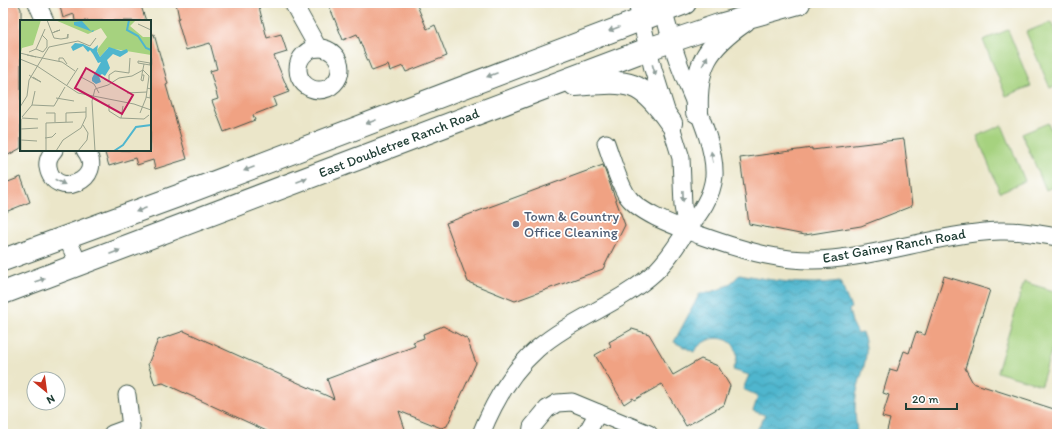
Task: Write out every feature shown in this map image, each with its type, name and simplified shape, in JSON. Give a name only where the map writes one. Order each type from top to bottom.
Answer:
[{"type":"main road","points":[[3,260],[67,238],[639,11],[685,3]]},
{"type":"main road","name":"East Doubletree Ranch Road","points":[[3,293],[648,49],[755,14],[799,3]]},
{"type":"main road","points":[[697,112],[698,84],[704,60],[726,36],[755,14]]},
{"type":"main road","points":[[550,87],[612,82],[632,85],[654,101],[671,123]]},
{"type":"street","points":[[37,3],[45,20]]},
{"type":"street","points":[[293,3],[318,48]]},
{"type":"street","points":[[481,434],[500,395],[520,367],[536,350],[559,331],[638,286],[649,277],[667,260],[701,212],[710,194],[714,176],[709,144],[672,41],[662,7]]},
{"type":"street","points":[[639,11],[648,49],[681,158],[683,206],[687,230]]},
{"type":"street","name":"East Gainey Ranch Road","points":[[606,143],[623,188],[633,201],[648,212],[718,242],[771,257],[832,260],[966,233],[1011,231],[1057,237]]},
{"type":"street","points":[[53,151],[49,159],[50,172],[54,179],[66,185],[79,183],[88,173],[90,160],[86,151]]},
{"type":"street","points":[[67,238],[79,265]]},
{"type":"street","points":[[112,434],[135,430],[127,395]]},
{"type":"street","points":[[531,434],[532,427],[547,408],[557,403],[572,402],[649,434]]},
{"type":"street","points":[[586,434],[598,413]]},
{"type":"green space","points":[[1051,22],[1057,36],[1057,85],[1050,88],[1026,32]]},
{"type":"green space","points":[[1008,30],[1031,86],[1006,96],[983,40]]},
{"type":"green space","points":[[1048,123],[1057,146],[1057,185],[1046,190],[1022,134]]},
{"type":"green space","points":[[1002,125],[1025,181],[1000,192],[977,136]]},
{"type":"green space","points":[[1024,282],[1057,292],[1057,332],[1041,385],[997,372]]},
{"type":"water","points":[[740,274],[765,279],[802,283],[840,281],[851,308],[849,310],[852,322],[858,334],[862,333],[866,349],[866,357],[855,402],[857,434],[755,434],[765,415],[753,411],[758,396],[743,389],[749,375],[733,370],[737,359],[736,350],[732,344],[726,340],[718,338],[701,344],[694,352],[674,342],[700,293],[722,288],[736,279]]},
{"type":"building","points":[[3,3],[18,3],[21,9],[20,149],[3,158]]},
{"type":"building","points":[[59,3],[140,3],[146,20],[75,20],[74,14],[63,18]]},
{"type":"building","points":[[176,3],[258,3],[267,38],[281,34],[287,52],[274,56],[289,92],[273,98],[276,106],[253,115],[255,120],[224,132],[212,101],[218,99],[210,71],[217,69],[210,43],[186,50],[177,19],[179,18]]},
{"type":"building","points":[[328,3],[416,3],[427,29],[435,25],[447,56],[406,72],[403,66],[390,71],[388,65],[372,71],[357,34],[343,40]]},
{"type":"building","points":[[154,34],[168,84],[166,85],[187,159],[155,169],[153,160],[137,165],[135,158],[109,166],[104,151],[151,151],[151,35]]},
{"type":"building","points":[[904,139],[912,206],[861,226],[805,235],[749,224],[740,158],[812,148],[812,150]]},
{"type":"building","points":[[603,165],[625,225],[603,269],[515,301],[468,282],[446,223]]},
{"type":"building","points":[[21,177],[30,202],[3,213],[3,184]]},
{"type":"building","points":[[944,276],[990,290],[965,368],[973,383],[1057,410],[1057,434],[969,434],[958,431],[952,434],[886,434],[890,419],[882,417],[889,395],[883,393],[890,369],[897,371],[904,351],[909,353],[916,332],[925,335]]},
{"type":"building","points":[[443,326],[467,339],[476,363],[447,426],[441,428],[399,411],[405,429],[392,434],[273,434],[163,383],[155,385],[148,364],[158,340],[184,331],[334,399],[327,379],[415,346],[413,342],[424,338],[423,334]]},
{"type":"building","points":[[632,329],[649,334],[673,375],[701,359],[718,366],[730,386],[724,405],[686,426],[662,384],[624,404],[595,355],[611,346],[609,342]]},
{"type":"place","name":"Town & Country Office Cleaning","points":[[516,224]]}]
